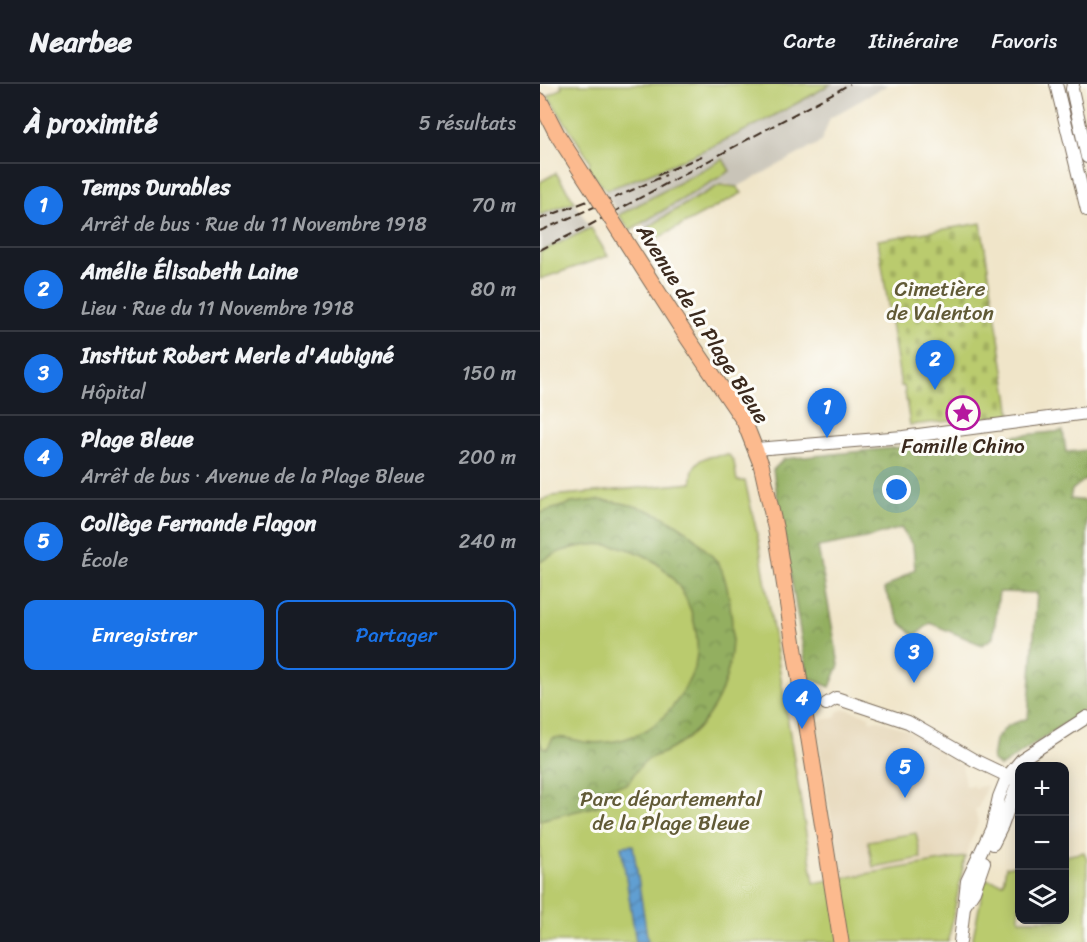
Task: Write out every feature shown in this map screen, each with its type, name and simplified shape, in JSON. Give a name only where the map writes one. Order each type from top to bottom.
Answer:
[{"type":"main road","name":"Avenue de la Plage Bleue","points":[[540,101],[564,146],[744,421],[756,450],[776,531],[841,942]]},
{"type":"street","points":[[1056,84],[1074,133],[1087,157]]},
{"type":"street","points":[[1073,84],[1074,133],[1087,210]]},
{"type":"street","points":[[756,450],[903,438],[1087,413]]},
{"type":"street","points":[[826,704],[836,698],[908,722],[1015,779],[999,797],[992,828],[967,881],[960,942]]},
{"type":"street","points":[[1021,762],[1022,759],[1087,717]]},
{"type":"street","points":[[1031,762],[1045,745]]},
{"type":"shaded area","points":[[745,84],[889,84],[830,118],[821,142],[737,187],[727,184],[720,185],[646,230],[637,206],[619,215],[604,190],[605,187]]},
{"type":"shaded area","points":[[556,173],[608,256],[540,277],[540,182]]},
{"type":"shaded area","points":[[846,709],[869,716],[870,721],[879,720],[912,732],[943,752],[944,758],[955,759],[955,763],[962,764],[965,786],[973,785],[974,788],[987,785],[978,808],[975,809],[978,823],[965,857],[841,879],[815,721],[835,718],[839,711]]},
{"type":"green space","points":[[561,84],[831,84],[721,142],[664,168],[606,190],[588,169],[590,161],[548,96],[562,88]]},
{"type":"green space","points":[[723,159],[730,171],[630,230],[619,215]]},
{"type":"green space","points":[[556,173],[575,202],[540,215],[540,182]]},
{"type":"green space","points":[[720,185],[737,187],[742,193],[645,245],[644,235],[650,226]]},
{"type":"green space","name":"Cimetière de Valenton","points":[[981,223],[1011,415],[910,425],[904,386],[901,386],[878,240]]},
{"type":"green space","points":[[591,228],[608,256],[540,279],[540,252]]},
{"type":"green space","points":[[1063,431],[1066,452],[1087,450],[1087,478],[1072,490],[1070,499],[1087,501],[1087,708],[1000,767],[992,760],[995,740],[1007,726],[1028,718],[1037,593],[999,592],[993,638],[982,645],[930,623],[915,636],[900,622],[884,589],[915,569],[913,546],[901,528],[871,537],[818,547],[839,665],[830,687],[808,678],[773,470],[784,459]]},
{"type":"green space","name":"Parc départemental de la Plage Bleue","points":[[729,455],[734,462],[737,481],[745,481],[759,542],[814,883],[965,857],[948,942],[540,942],[540,501],[552,496],[692,483],[694,467],[702,459]]},
{"type":"green space","points":[[597,500],[643,508],[671,520],[695,538],[716,561],[724,576],[730,603],[732,632],[730,659],[723,688],[714,706],[690,736],[645,761],[636,770],[628,784],[603,788],[602,805],[540,820],[540,739],[542,747],[547,749],[553,738],[602,743],[622,740],[641,733],[656,724],[673,706],[690,679],[695,665],[697,646],[695,628],[685,597],[672,577],[654,561],[634,551],[611,545],[587,545],[563,551],[540,562],[540,513],[572,503]]},
{"type":"green space","points":[[916,833],[921,858],[873,867],[868,841]]},
{"type":"green space","points":[[1084,852],[1087,859],[1087,942],[972,942],[985,879],[1003,883],[1006,867],[1015,865],[1015,924],[1069,924],[1069,855]]},
{"type":"water","points":[[633,845],[648,942],[636,942],[621,846]]},
{"type":"railway","points":[[540,250],[850,84]]},
{"type":"railway","points":[[658,175],[702,156]]},
{"type":"railway","points":[[540,231],[666,175]]},
{"type":"railway","points":[[540,219],[593,199]]},
{"type":"place","name":"Amélie Élisabeth Laine","points":[[935,390]]},
{"type":"place","name":"Famille Chino","points":[[963,413]]},
{"type":"place","name":"Temps Durables","points":[[827,438]]},
{"type":"place","name":"Institut Robert Merle d'Aubigné","points":[[914,683]]},
{"type":"place","name":"Plage Bleue","points":[[802,729]]},
{"type":"place","name":"Collège Fernande Flagon","points":[[905,798]]}]
